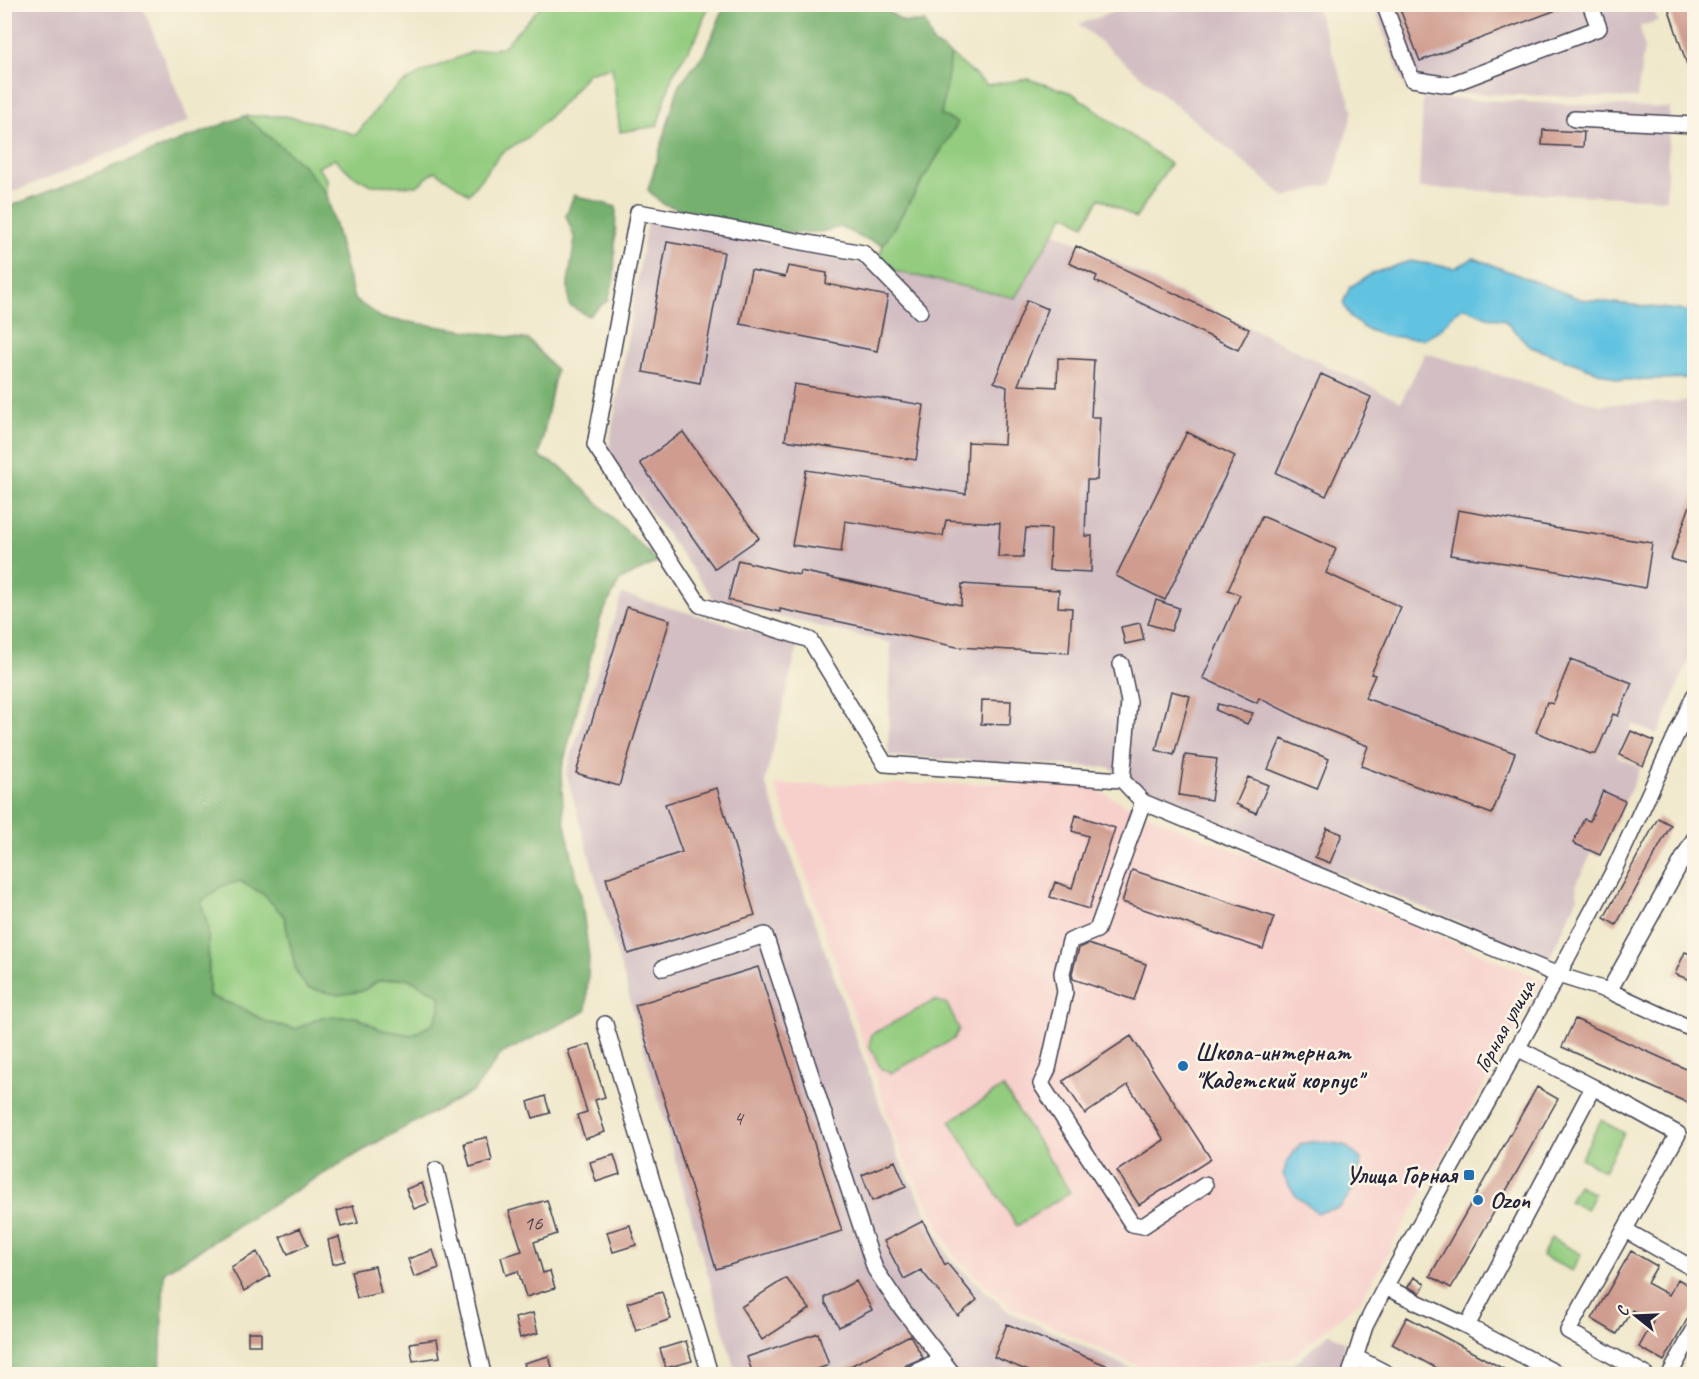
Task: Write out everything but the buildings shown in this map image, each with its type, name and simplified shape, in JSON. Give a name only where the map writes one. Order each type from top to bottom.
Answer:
[{"type":"street","points":[[1384,4],[1412,79],[1449,85],[1599,28],[1590,4]]},
{"type":"street","points":[[1574,119],[1695,124]]},
{"type":"street","points":[[920,311],[863,253],[638,212],[595,446],[700,604],[810,640],[885,764],[1122,780],[1143,802],[1558,975],[1609,991],[1695,1030]]},
{"type":"street","points":[[1122,664],[1129,702],[1122,780]]},
{"type":"street","name":"Горная улица","points":[[1350,1374],[1365,1326],[1384,1287],[1614,870],[1695,696]]},
{"type":"street","points":[[1143,802],[1097,930],[1070,941],[1062,973],[1065,992],[1048,1069],[1041,1084],[1132,1224],[1143,1226],[1205,1185]]},
{"type":"street","points":[[1609,991],[1695,839]]},
{"type":"street","points":[[663,968],[765,935],[875,1269],[899,1305],[953,1374]]},
{"type":"street","points":[[605,1024],[710,1374]]},
{"type":"street","points":[[1517,1048],[1678,1134],[1568,1331],[1641,1373]]},
{"type":"street","points":[[1467,1326],[1593,1087]]},
{"type":"street","points":[[436,1170],[483,1374]]},
{"type":"street","points":[[1624,1230],[1695,1269]]},
{"type":"street","points":[[1384,1287],[1467,1326],[1558,1374]]},
{"type":"street","points":[[1670,1374],[1695,1330]]},
{"type":"street","points":[[1355,1357],[1388,1374]]},
{"type":"street","points":[[911,1374],[941,1360]]},
{"type":"shaded area","points":[[5,4],[142,5],[189,121],[5,195]]},
{"type":"shaded area","points":[[1124,5],[1315,5],[1353,111],[1332,184],[1285,197],[1079,24],[1125,8]]},
{"type":"shaded area","points":[[1373,5],[1652,5],[1658,21],[1640,26],[1644,48],[1637,98],[1407,92]]},
{"type":"shaded area","points":[[1423,98],[1670,108],[1666,199],[1419,188]]},
{"type":"shaded area","points":[[648,216],[1014,298],[1055,232],[1401,402],[1425,353],[1600,405],[1694,401],[1694,646],[1661,728],[1656,734],[1633,724],[1617,757],[1641,767],[1600,856],[1592,853],[1576,884],[1578,897],[1549,959],[1142,793],[1111,768],[888,756],[891,643],[716,602],[608,453]]},
{"type":"shaded area","points":[[622,594],[798,644],[765,782],[898,1156],[950,1259],[1009,1312],[1143,1374],[736,1374],[566,773]]},
{"type":"shaded area","name":"Школа-интернат \"Кадетский корпус\"","points":[[1084,783],[1130,807],[1544,980],[1361,1300],[1292,1357],[1186,1374],[1155,1374],[1010,1307],[954,1256],[901,1153],[775,785]]},
{"type":"shaded area","points":[[1330,1333],[1345,1342],[1339,1374],[1220,1374],[1295,1363]]},
{"type":"green space","points":[[542,5],[709,5],[697,36],[673,74],[657,126],[620,132],[612,67],[588,73],[567,99],[530,136],[501,153],[469,194],[435,171],[417,186],[371,185],[352,175],[335,159],[318,167],[327,179],[327,195],[302,164],[244,116],[285,116],[356,135],[386,97],[400,85],[423,72],[472,52],[503,47]]},
{"type":"green space","points":[[725,5],[878,5],[904,22],[925,22],[933,43],[951,55],[941,115],[958,123],[883,245],[862,238],[841,227],[820,232],[772,234],[730,220],[707,217],[663,204],[648,190],[679,85],[706,51]]},
{"type":"green space","points":[[951,55],[987,85],[1028,79],[1072,93],[1170,164],[1136,218],[1100,198],[1084,225],[1065,214],[1015,298],[876,267],[883,245],[957,124],[941,115]]},
{"type":"green space","points":[[244,116],[302,164],[327,195],[354,299],[382,318],[529,340],[556,370],[539,457],[561,467],[658,562],[620,580],[601,617],[561,772],[564,820],[581,896],[589,957],[586,1011],[501,1054],[474,1091],[381,1140],[164,1272],[160,1374],[5,1374],[5,208]],"holes":[[[240,881],[263,894],[284,916],[296,971],[307,988],[339,995],[362,991],[378,981],[407,978],[440,995],[440,1010],[433,1024],[412,1035],[382,1030],[356,1017],[322,1017],[296,1029],[266,1022],[242,1008],[209,996],[208,927],[201,902],[222,886]]]},
{"type":"green space","points":[[574,195],[616,207],[614,279],[608,300],[588,316],[569,305],[568,283],[575,239],[566,216]]},
{"type":"green space","points":[[240,881],[263,894],[284,916],[296,971],[362,991],[378,981],[407,978],[440,995],[440,1010],[433,1024],[412,1035],[382,1030],[356,1017],[322,1017],[296,1029],[266,1022],[242,1008],[209,996],[209,958],[201,902],[222,886]]},
{"type":"green space","points":[[935,1000],[947,1004],[959,1029],[954,1039],[891,1073],[881,1069],[869,1045],[872,1034]]},
{"type":"green space","points":[[1003,1087],[1070,1192],[1017,1226],[950,1121]]},
{"type":"green space","points":[[1601,1120],[1624,1133],[1604,1171],[1581,1158]]},
{"type":"green space","points":[[1578,1185],[1594,1194],[1586,1210],[1569,1201]]},
{"type":"green space","points":[[1551,1238],[1581,1254],[1572,1271],[1542,1256]]},
{"type":"water","points":[[1474,258],[1580,299],[1694,312],[1694,378],[1620,380],[1531,347],[1504,320],[1487,317],[1464,307],[1454,314],[1440,330],[1424,339],[1385,336],[1366,329],[1351,318],[1343,303],[1350,287],[1373,273],[1410,261],[1455,268]]},
{"type":"water","points":[[1317,1141],[1344,1145],[1361,1159],[1359,1182],[1340,1207],[1318,1213],[1296,1196],[1283,1175],[1287,1162],[1300,1144]]},
{"type":"place","name":"Школа-интернат \"Кадетский корпус\"","points":[[1183,1066]]},
{"type":"place","name":"Улица Горная","points":[[1469,1175]]},
{"type":"place","name":"Ozon","points":[[1478,1200]]}]
